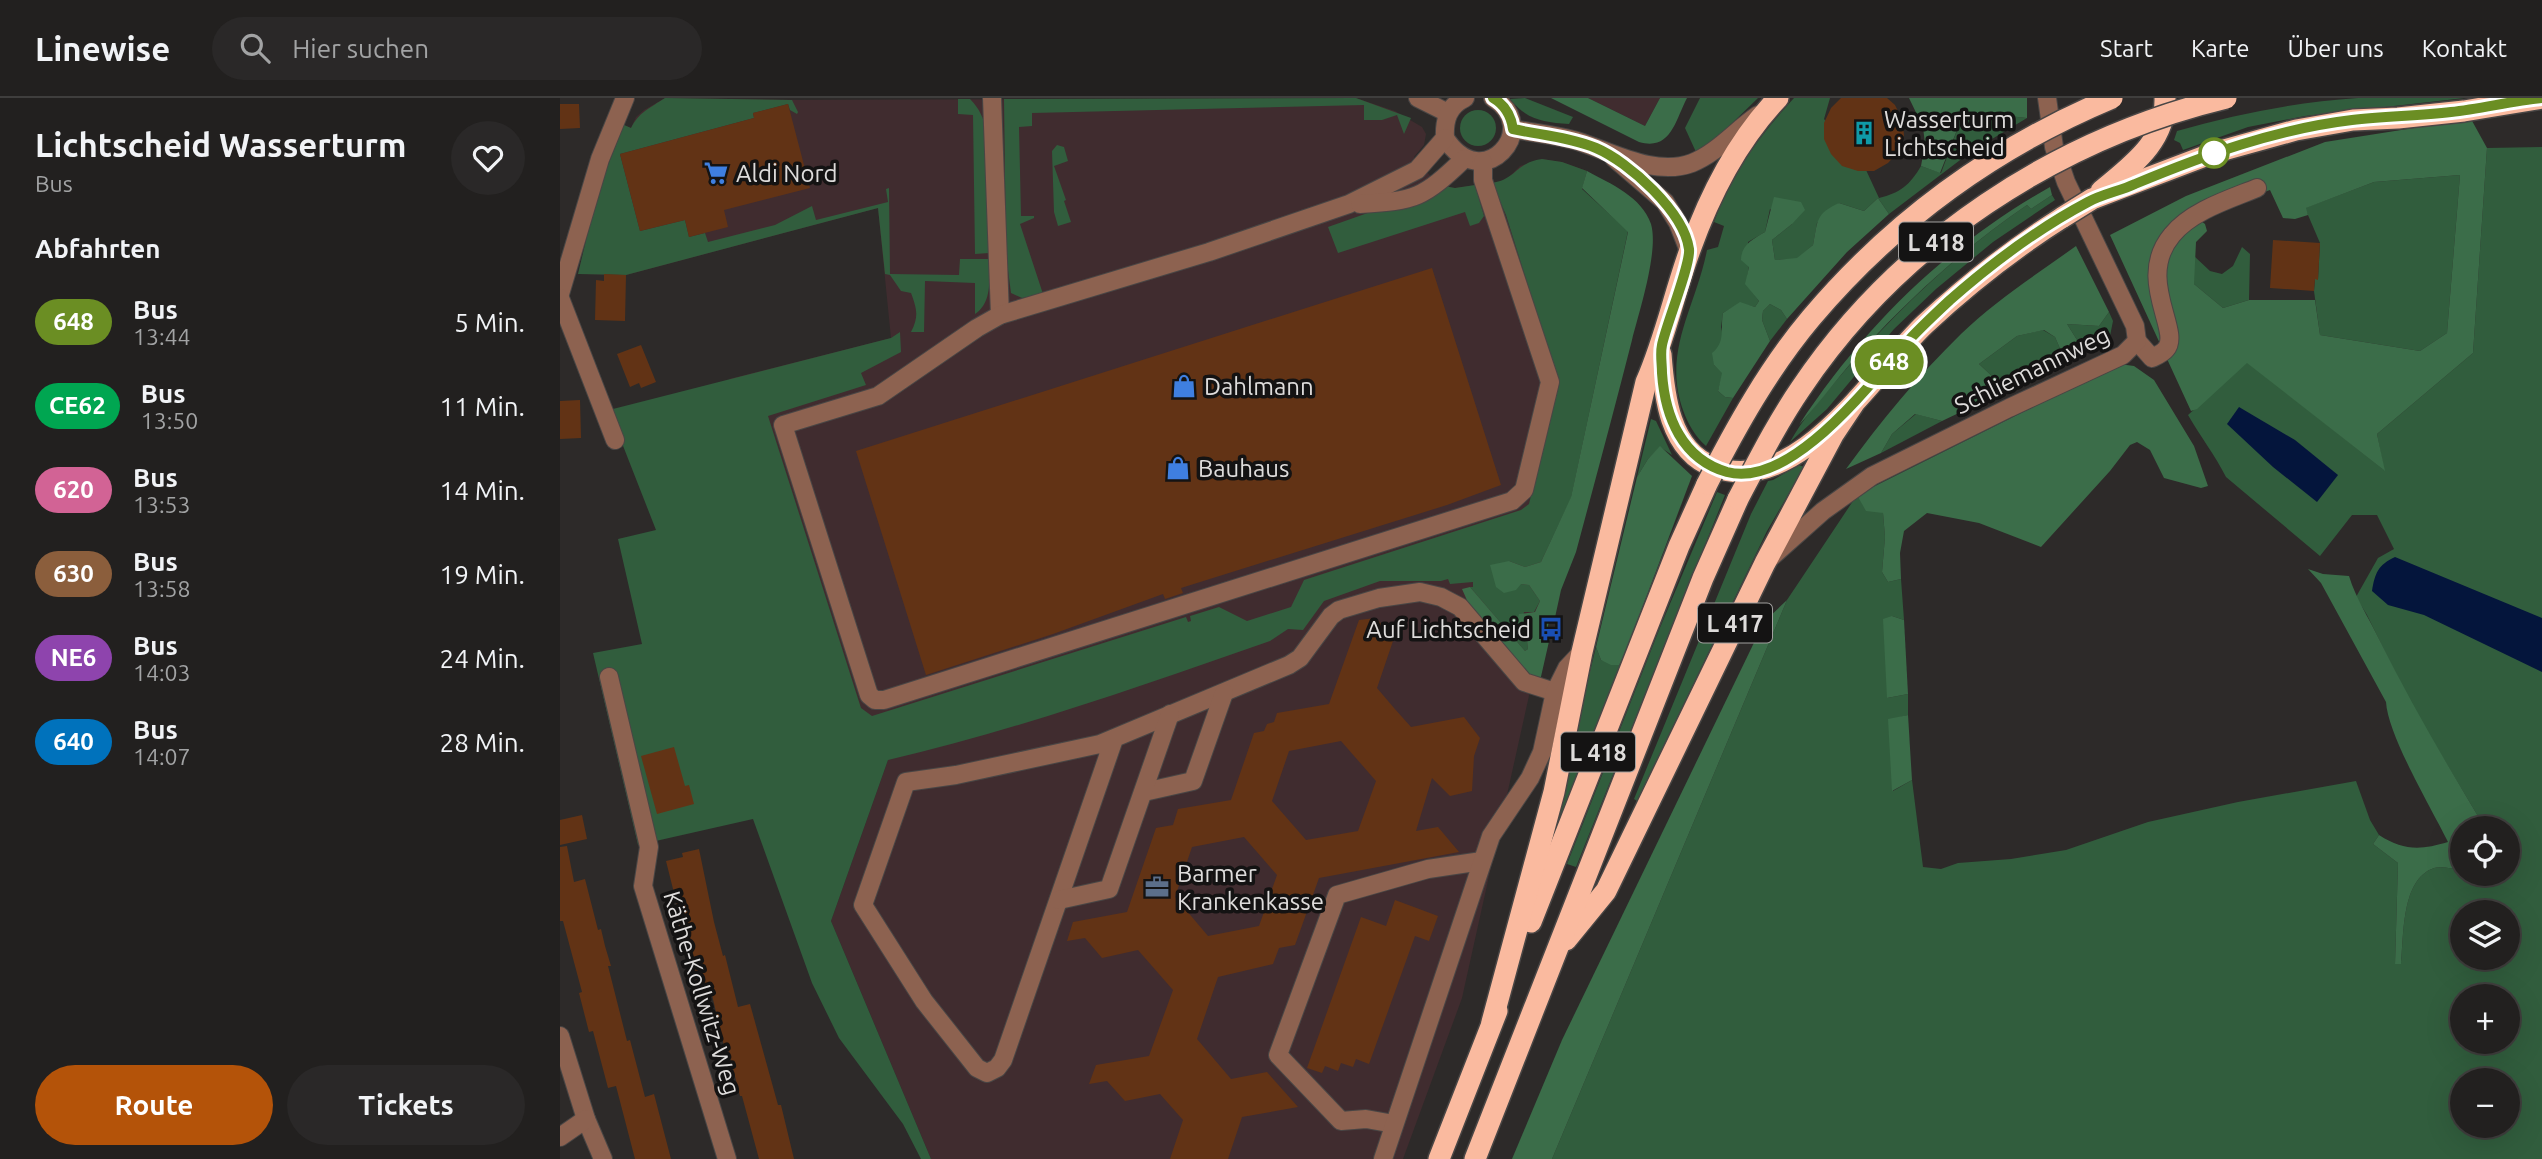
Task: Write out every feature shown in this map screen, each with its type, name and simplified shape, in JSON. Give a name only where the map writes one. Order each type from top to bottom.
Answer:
[{"type":"highway","name":"L 418","points":[[1439,1159],[1674,558],[1707,484],[1752,402],[1809,320],[1891,235],[1939,196],[1985,164],[2035,134],[2112,98]]},
{"type":"highway","name":"L 417","points":[[2092,200],[2137,161],[2157,136],[2165,98]]},
{"type":"highway","name":"L 418","points":[[1475,1159],[1703,578],[1764,448],[1801,388],[1839,337],[1882,290],[1928,249],[1999,195],[2069,155],[2163,116],[2226,98]]},
{"type":"highway","name":"L 417","points":[[1661,350],[1666,402],[1678,434],[1699,458],[1710,466],[1732,473],[1756,472],[1770,468],[1829,430],[1913,335],[1950,300],[2001,259],[2063,216],[2092,200],[2213,153],[2296,130],[2353,120],[2464,111],[2542,98]]},
{"type":"highway","name":"L 417","points":[[1492,1022],[1554,792],[1582,652],[1646,382],[1661,350],[1689,251],[1710,199],[1724,173],[1773,104]]},
{"type":"highway","name":"L 417","points":[[1558,949],[1606,891],[1765,563],[1833,435],[1853,405]]},
{"type":"street","points":[[615,440],[560,296],[600,159],[625,98]]},
{"type":"street","points":[[992,98],[1000,315]]},
{"type":"street","points":[[1418,98],[1448,113]]},
{"type":"street","points":[[1465,98],[1457,102],[1448,113],[1444,126],[1445,138],[1453,151],[1464,159],[1483,162],[1497,156],[1506,148],[1513,129],[1504,106],[1493,98]]},
{"type":"street","name":"Schliemannweg","points":[[1765,563],[1823,511],[1872,476],[2123,355],[2137,341],[2135,326],[2066,182],[2054,147],[2047,98]]},
{"type":"street","points":[[1513,129],[1575,141],[1611,155],[1666,167],[1687,164],[1706,156],[1773,104]]},
{"type":"street","points":[[1445,138],[1417,170],[1349,204],[1209,252],[1000,315],[878,396],[783,425],[869,695],[876,700],[884,700],[1512,501],[1524,490],[1550,382],[1483,180],[1483,162]]},
{"type":"street","points":[[1611,155],[1665,202],[1678,223],[1689,251]]},
{"type":"street","points":[[1349,204],[1413,198],[1427,191],[1464,159]]},
{"type":"street","points":[[2137,341],[2152,358],[2166,349],[2170,340],[2157,287],[2156,271],[2159,259],[2172,235],[2200,214],[2257,188]]},
{"type":"street","points":[[1114,739],[1003,1060],[997,1068],[987,1073],[977,1068],[924,1001],[863,905],[906,782],[956,775],[1081,749],[1114,739],[1300,658],[1331,616],[1339,610],[1379,598],[1420,592],[1441,597],[1460,607],[1524,682],[1555,692]]},
{"type":"street","points":[[1382,1159],[1490,836],[1530,778],[1542,752],[1555,692],[1567,668],[1582,652]]},
{"type":"street","name":"Käthe-Kollwitz-Weg","points":[[609,677],[649,847],[643,886],[727,1159]]},
{"type":"street","points":[[1144,792],[1194,781],[1224,693]]},
{"type":"street","points":[[1059,900],[1109,889],[1170,714]]},
{"type":"street","points":[[1394,1124],[1366,1119],[1341,1121],[1278,1055],[1337,895],[1428,869],[1482,861]]},
{"type":"street","points":[[560,1036],[565,1074],[603,1159]]},
{"type":"street","points":[[560,1137],[586,1119]]},
{"type":"shaded area","points":[[665,98],[1356,98],[1395,111],[1422,127],[1426,134],[1424,145],[1414,157],[1433,179],[1444,186],[1455,188],[1505,181],[1520,166],[1542,159],[1562,162],[1587,171],[1582,189],[1538,655],[1462,998],[1403,1159],[931,1159],[831,921],[888,760],[860,733],[729,379],[891,338],[878,208],[626,275],[578,274],[598,190],[624,125],[631,128],[636,117]]},
{"type":"shaded area","points":[[1588,98],[1660,98],[1645,126]]},
{"type":"green space","points":[[665,98],[792,100],[798,112],[797,114],[790,110],[788,104],[753,113],[754,118],[620,154],[640,231],[685,220],[689,237],[705,233],[708,242],[775,225],[812,206],[816,220],[888,202],[886,189],[889,188],[890,274],[959,275],[960,259],[989,259],[989,289],[985,303],[975,314],[975,283],[925,281],[924,332],[911,332],[916,317],[915,304],[911,293],[901,291],[890,275],[885,274],[878,208],[626,275],[578,274],[598,190],[624,125],[631,128],[641,114]]},
{"type":"green space","points":[[1356,98],[1411,118],[1404,134],[1397,115],[1382,120],[1364,120],[1364,105],[1032,113],[1032,126],[1019,127],[1021,216],[1034,218],[1020,224],[1043,294],[1022,298],[1011,293],[1006,255],[1004,99]]},
{"type":"green space","points":[[1525,98],[1573,117],[1569,124],[1536,119],[1510,99]]},
{"type":"green space","points":[[1551,98],[1588,98],[1645,126],[1660,98],[1687,98],[1670,132],[1665,138],[1650,144],[1639,142]]},
{"type":"green space","points":[[1700,98],[1758,98],[1720,135],[1696,152],[1685,128]]},
{"type":"green space","points":[[1794,98],[1830,98],[1824,119],[1860,157],[1879,198],[1904,187],[1921,166],[1941,173],[1959,125],[1992,116],[2027,118],[1972,151],[1889,214],[1878,198],[1864,211],[1839,203],[1817,223],[1813,245],[1797,259],[1775,260],[1772,240],[1792,224],[1770,209],[1765,232],[1748,242],[1749,266],[1746,284],[1759,301],[1755,307],[1740,303],[1723,313],[1723,336],[1714,365],[1723,373],[1718,391],[1725,397],[1733,398],[1706,446],[1695,434],[1683,410],[1676,368],[1678,348],[1707,250],[1718,247],[1724,226],[1714,222],[1721,204],[1758,141]]},
{"type":"green space","points":[[1909,98],[2027,98],[2027,118],[1992,116],[1959,125],[1940,173],[1921,166],[1925,144],[1923,127]]},
{"type":"green space","points":[[2358,98],[2465,98],[2305,116],[2248,127],[2183,150],[2180,143],[2174,140],[2177,131],[2222,119],[2289,106]]},
{"type":"green space","points":[[958,99],[970,99],[981,114],[987,131],[989,253],[975,254],[973,115],[958,114]]},
{"type":"green space","points":[[1478,110],[1491,115],[1496,128],[1491,141],[1478,146],[1465,141],[1460,128],[1465,115]]},
{"type":"green space","points":[[2471,119],[2487,148],[2473,353],[2377,434],[2385,471],[2247,363],[2197,409],[2191,411],[2110,235],[2186,196],[2325,142]],"holes":[[[2460,175],[2447,333],[2420,351],[2320,335],[2315,300],[2249,300],[2223,308],[2194,284],[2196,242],[2207,231],[2201,221],[2244,199],[2270,190],[2283,218],[2295,219],[2308,215],[2306,208],[2374,182]]]},
{"type":"green space","points":[[1057,145],[1064,147],[1068,161],[1054,166],[1071,222],[1058,226],[1054,212],[1052,151]]},
{"type":"green space","points":[[2542,147],[2542,1159],[1552,1159],[1787,600],[1857,495],[1883,513],[1885,537],[1882,572],[1888,582],[1901,579],[1904,620],[1892,616],[1887,698],[1908,694],[1908,715],[1889,720],[1893,791],[1912,780],[1923,867],[1941,869],[1958,863],[2011,859],[2066,850],[2148,822],[2238,802],[2356,781],[2370,820],[2379,835],[2373,844],[2398,863],[2395,964],[2401,964],[2404,924],[2410,896],[2423,874],[2440,867],[2450,868],[2450,886],[2520,886],[2520,816],[2478,816],[2412,706],[2356,597],[2378,558],[2394,549],[2377,515],[2352,515],[2320,556],[2226,477],[2188,415],[2247,362],[2384,470],[2377,434],[2473,353],[2487,148]]},
{"type":"green space","points":[[1542,159],[1562,162],[1587,171],[1582,189],[1628,231],[1571,498],[1541,562],[1525,567],[1509,561],[1521,584],[1529,585],[1540,601],[1534,612],[1524,612],[1519,633],[1527,641],[1528,649],[1525,651],[1470,587],[1473,587],[1473,582],[1450,584],[1448,579],[1380,581],[1324,601],[1303,630],[1288,629],[1270,641],[1032,721],[888,760],[831,921],[931,1159],[921,1159],[903,1124],[839,1038],[812,983],[753,819],[638,845],[593,653],[642,644],[618,539],[656,530],[609,410],[891,338],[900,332],[901,352],[861,373],[866,385],[768,416],[861,708],[872,716],[1186,617],[1188,622],[1191,621],[1190,616],[1219,607],[1247,621],[1291,607],[1304,580],[1521,510],[1529,504],[1558,382],[1506,215],[1492,183],[1507,178],[1526,164]]},
{"type":"green space","points":[[1587,171],[1625,192],[1641,206],[1651,224],[1652,250],[1643,298],[1576,552],[1561,590],[1554,622],[1549,621],[1546,635],[1550,637],[1540,681],[1527,677],[1470,607],[1462,589],[1470,587],[1525,651],[1528,649],[1527,641],[1516,626],[1519,614],[1535,612],[1540,601],[1529,585],[1521,584],[1516,590],[1504,593],[1496,587],[1490,565],[1509,561],[1525,567],[1541,562],[1571,497],[1628,232],[1582,188]]},
{"type":"green space","points":[[2460,175],[2447,333],[2420,351],[2320,335],[2314,291],[2315,279],[2318,279],[2320,243],[2305,208],[2374,182]]},
{"type":"green space","points":[[1475,185],[1484,216],[1479,223],[1470,226],[1465,212],[1338,253],[1328,227],[1444,186],[1455,188]]},
{"type":"green space","points":[[2050,187],[2052,195],[2031,209],[2027,205],[2005,220],[1902,308],[1799,425],[1851,354],[1910,291],[1976,235]]},
{"type":"green space","points":[[2052,195],[2055,200],[1993,242],[1936,289],[1894,329],[1827,409],[1790,442],[1811,411],[1856,357],[1925,287],[1975,244],[2027,205],[2031,209]]},
{"type":"green space","points":[[1774,197],[1801,202],[1805,210],[1772,240],[1775,260],[1797,258],[1813,245],[1819,219],[1839,203],[1864,211],[1878,198],[1889,214],[1847,252],[1787,319],[1781,310],[1770,304],[1763,311],[1762,320],[1770,341],[1733,398],[1725,397],[1718,391],[1722,373],[1714,365],[1712,353],[1721,340],[1723,313],[1740,302],[1755,307],[1759,301],[1745,284],[1749,267],[1741,260],[1748,243],[1765,232]]},
{"type":"green space","points":[[2076,246],[2109,312],[2099,326],[2067,324],[2084,351],[2065,360],[2055,337],[2044,330],[2017,336],[1979,364],[2007,390],[1942,421],[1915,414],[1892,434],[1881,453],[1846,469],[1900,399],[1961,334],[2002,299]]},
{"type":"green space","points":[[2242,247],[2250,254],[2249,300],[2223,308],[2194,284],[2194,256],[2210,271],[2222,274],[2233,266]]},
{"type":"green space","points":[[1770,304],[1781,310],[1787,319],[1770,341],[1762,320],[1763,311]]},
{"type":"green space","points":[[2109,312],[2113,321],[2110,336],[2084,351],[2067,324],[2099,326]]},
{"type":"green space","points":[[2043,330],[2055,337],[2065,360],[2007,390],[1979,364],[2017,336]]},
{"type":"green space","points":[[2119,364],[2134,366],[2154,380],[2194,446],[2208,486],[2201,488],[2164,478],[2150,450],[2137,442],[2130,445],[2041,547],[1979,523],[1927,513],[1904,531],[1900,553],[1901,579],[1888,582],[1882,572],[1885,537],[1883,513],[1866,511],[1857,495]]},
{"type":"green space","points":[[1916,414],[1942,421],[1881,453],[1892,434]]},
{"type":"green space","points":[[1651,419],[1656,421],[1672,455],[1660,447],[1648,459],[1637,477]]},
{"type":"green space","points":[[1660,446],[1692,476],[1624,656],[1619,665],[1611,665],[1601,660],[1596,647],[1637,477]]},
{"type":"green space","points":[[1799,465],[1804,467],[1767,531],[1637,801],[1634,799],[1751,514],[1768,481]]},
{"type":"green space","points":[[1717,492],[1725,495],[1576,867],[1567,864],[1659,630]]},
{"type":"green space","points":[[2308,569],[2323,574],[2349,576],[2359,601],[2404,687],[2478,816],[2450,816],[2450,868],[2434,868],[2423,874],[2415,884],[2406,910],[2401,964],[2395,964],[2398,863],[2373,844],[2379,835],[2413,848],[2448,842],[2402,753],[2386,702],[2321,583]]},
{"type":"green space","points":[[1787,600],[1552,1159],[1512,1159],[1562,1040],[1764,622]]},
{"type":"green space","points":[[1892,616],[1904,620],[1908,694],[1887,698],[1883,619]]},
{"type":"green space","points":[[1596,647],[1601,660],[1619,664],[1624,656],[1554,834],[1550,832]]},
{"type":"green space","points":[[1908,715],[1912,780],[1892,791],[1888,719]]},
{"type":"water","points":[[2239,407],[2295,440],[2338,475],[2317,502],[2273,467],[2227,424]]},
{"type":"water","points":[[2395,557],[2542,618],[2542,672],[2424,615],[2388,605],[2372,591],[2378,570]]},
{"type":"building","name":"Wasserturm Lichtscheid","points":[[1841,98],[1887,98],[1895,105],[1902,119],[1904,135],[1899,151],[1888,163],[1874,171],[1858,171],[1842,166],[1831,154],[1824,139],[1824,123],[1831,108]]},
{"type":"building","points":[[560,104],[579,104],[580,128],[560,129]]},
{"type":"building","name":"Aldi Nord","points":[[788,104],[810,188],[724,210],[728,227],[689,237],[685,220],[640,231],[620,154],[754,118],[753,113]]},
{"type":"building","points":[[2273,240],[2320,243],[2318,280],[2315,279],[2314,291],[2270,288]]},
{"type":"building","name":"Bauhaus","points":[[1432,268],[1501,485],[1447,505],[1181,588],[1183,593],[1165,599],[1163,594],[1053,634],[926,675],[856,451]]},
{"type":"building","points":[[604,274],[626,275],[625,321],[595,320],[596,280],[604,281]]},
{"type":"building","points":[[641,345],[656,382],[641,388],[639,383],[630,387],[617,354]]},
{"type":"building","points":[[580,400],[581,438],[560,439],[560,401]]},
{"type":"building","name":"Barmer Krankenkasse","points":[[1376,618],[1394,638],[1377,688],[1411,727],[1464,717],[1480,738],[1474,756],[1472,791],[1450,796],[1432,778],[1416,831],[1438,827],[1459,852],[1319,878],[1295,945],[1279,948],[1273,964],[1218,977],[1197,1039],[1231,1079],[1267,1072],[1298,1107],[1242,1117],[1228,1159],[1170,1159],[1183,1120],[1160,1094],[1125,1101],[1107,1081],[1089,1084],[1096,1065],[1149,1056],[1173,990],[1138,950],[1102,958],[1085,938],[1067,941],[1073,922],[1127,912],[1156,828],[1173,825],[1178,809],[1231,800],[1254,733],[1264,731],[1267,724],[1274,722],[1277,713],[1329,704],[1359,620]],"holes":[[[1341,741],[1376,781],[1358,831],[1306,840],[1272,801],[1289,751]],[[1244,837],[1277,875],[1259,926],[1208,936],[1175,897],[1192,847]]]},
{"type":"building","points":[[674,747],[685,786],[689,785],[694,804],[657,814],[641,756]]},
{"type":"building","points":[[582,815],[587,839],[560,845],[560,820]]},
{"type":"building","points":[[567,846],[574,882],[585,879],[598,930],[601,929],[611,966],[608,966],[627,1041],[630,1040],[645,1097],[654,1094],[671,1159],[635,1159],[616,1086],[608,1088],[593,1031],[589,1032],[579,993],[582,992],[563,921],[560,921],[560,847]]},
{"type":"building","points":[[699,849],[714,922],[738,1007],[750,1004],[778,1105],[781,1105],[794,1159],[759,1159],[727,1045],[724,1046],[712,995],[700,998],[688,946],[684,947],[666,861]]},
{"type":"building","points":[[1395,900],[1438,916],[1429,941],[1415,936],[1369,1064],[1356,1059],[1353,1067],[1341,1063],[1338,1071],[1325,1066],[1322,1073],[1307,1068],[1361,917],[1386,926]]},
{"type":"bus line","name":"648","points":[[1493,98],[1504,106],[1513,129],[1575,141],[1611,155],[1646,184],[1672,212],[1689,251],[1661,350],[1666,402],[1678,434],[1692,452],[1710,466],[1732,473],[1756,472],[1770,468],[1829,430],[1913,335],[1950,300],[2034,235],[2092,200],[2213,153],[2296,130],[2353,120],[2464,111],[2542,98]]},
{"type":"place","name":"Wasserturm Lichtscheid","points":[[1864,133]]},
{"type":"place","name":"Aldi Nord","points":[[716,173]]},
{"type":"place","name":"Dahlmann","points":[[1184,386]]},
{"type":"place","name":"Bauhaus","points":[[1178,468]]},
{"type":"place","name":"Auf Lichtscheid","points":[[1551,629]]},
{"type":"place","name":"Barmer Krankenkasse","points":[[1157,887]]}]
